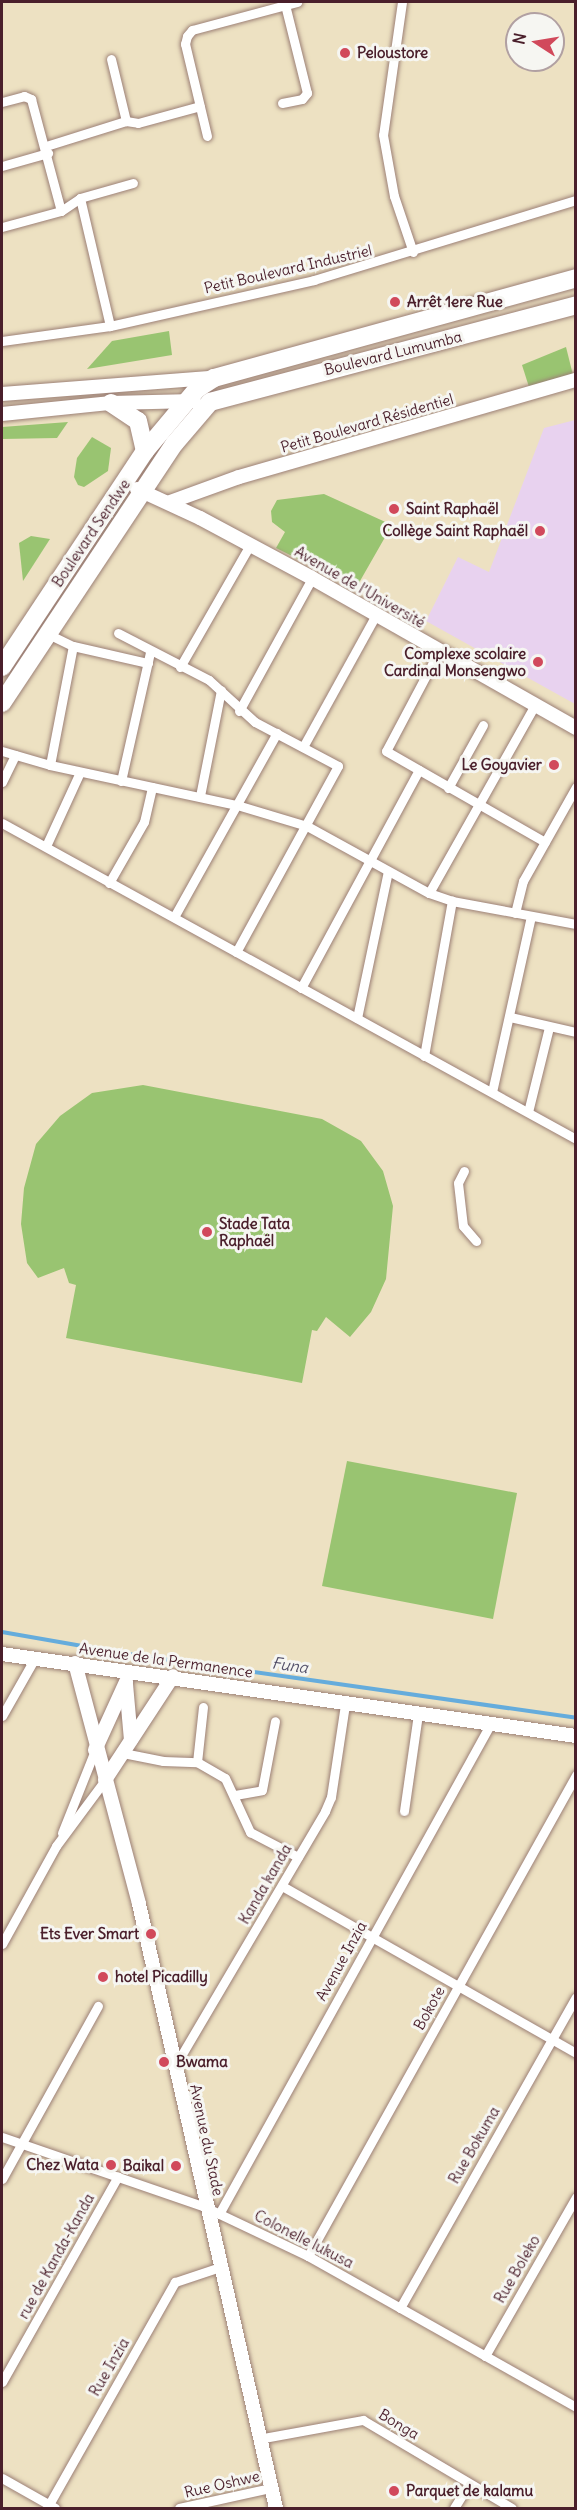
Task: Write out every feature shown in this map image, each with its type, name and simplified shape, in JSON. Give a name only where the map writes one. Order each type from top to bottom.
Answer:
[{"type":"highway","name":"Boulevard Lumumba","points":[[184,401],[214,378],[576,279]]},
{"type":"highway","name":"Boulevard Lumumba","points":[[210,402],[576,305]]},
{"type":"highway","name":"Boulevard Sendwe","points":[[2,667],[123,483],[184,401]]},
{"type":"highway","name":"Boulevard Sendwe","points":[[2,703],[175,443],[210,402]]},
{"type":"highway","points":[[111,403],[138,421],[146,451]]},
{"type":"street","points":[[207,136],[185,44],[192,30],[297,2]]},
{"type":"street","points":[[402,2],[383,135],[394,196],[413,252]]},
{"type":"street","points":[[282,103],[302,99],[307,93],[285,5]]},
{"type":"street","points":[[111,59],[126,121]]},
{"type":"street","points":[[2,102],[24,96],[31,99],[47,150],[61,211]]},
{"type":"street","points":[[2,166],[126,121],[138,123],[200,106]]},
{"type":"street","points":[[2,227],[61,211],[80,198],[133,183]]},
{"type":"street","points":[[80,198],[110,326]]},
{"type":"street","name":"Petit Boulevard Industriel","points":[[2,341],[110,326],[314,280],[413,252],[576,200]]},
{"type":"street","name":"Boulevard Lumumba","points":[[2,394],[214,378]]},
{"type":"street","name":"Petit Boulevard Résidentiel","points":[[170,502],[238,477],[576,380]]},
{"type":"street","name":"Boulevard Lumumba","points":[[2,414],[111,403],[210,402]]},
{"type":"street","name":"Avenue de l’Université","points":[[123,483],[170,502],[312,578],[576,728]]},
{"type":"street","points":[[180,668],[250,545]]},
{"type":"street","points":[[239,711],[312,578]]},
{"type":"street","points":[[303,747],[376,615]]},
{"type":"street","points":[[118,633],[221,690],[239,711],[338,766],[236,952]]},
{"type":"street","points":[[48,634],[73,646],[148,663]]},
{"type":"street","points":[[50,765],[73,646]]},
{"type":"street","points":[[439,651],[386,751],[545,842]]},
{"type":"street","points":[[121,781],[150,652]]},
{"type":"street","points":[[200,796],[221,690]]},
{"type":"street","points":[[429,893],[481,806],[535,705]]},
{"type":"street","points":[[448,788],[483,725]]},
{"type":"street","points":[[174,917],[277,733]]},
{"type":"street","points":[[2,751],[80,772],[237,805],[307,826],[429,893],[452,901],[576,924]]},
{"type":"street","points":[[2,782],[15,755]]},
{"type":"street","points":[[301,988],[419,771]]},
{"type":"street","points":[[46,846],[80,772]]},
{"type":"street","points":[[109,883],[144,822],[152,787]]},
{"type":"street","points":[[515,913],[524,880],[576,788]]},
{"type":"street","points":[[2,823],[576,1139]]},
{"type":"street","points":[[357,1018],[388,871]]},
{"type":"street","points":[[424,1056],[452,901]]},
{"type":"street","points":[[492,1092],[531,916]]},
{"type":"street","points":[[510,1017],[576,1032]]},
{"type":"street","points":[[528,1112],[549,1027]]},
{"type":"street","points":[[464,1171],[458,1183],[463,1226],[477,1241]]},
{"type":"street","name":"Avenue de la Permanence","points":[[2,1654],[75,1663],[126,1676],[173,1676],[345,1704],[576,1736]]},
{"type":"street","points":[[2,1716],[35,1658]]},
{"type":"street","name":"Avenue du Stade","points":[[75,1663],[95,1750],[139,1904],[205,2207],[276,2508]]},
{"type":"street","points":[[126,1676],[131,1740]]},
{"type":"street","points":[[2,1944],[56,1846],[126,1676]]},
{"type":"street","points":[[56,1846],[105,1780],[173,1676]]},
{"type":"street","name":"Kanda kanda","points":[[175,2066],[332,1797],[345,1704]]},
{"type":"street","points":[[197,1761],[203,1707]]},
{"type":"street","points":[[404,1811],[418,1714]]},
{"type":"street","points":[[236,1795],[258,1794],[262,1790],[275,1720]]},
{"type":"street","name":"Avenue Inzia","points":[[219,2214],[370,1937],[491,1723]]},
{"type":"street","points":[[123,1753],[163,1761],[197,1761],[220,1773],[236,1795],[250,1832],[297,1857]]},
{"type":"street","name":"Bokote","points":[[308,2256],[576,1775]]},
{"type":"street","points":[[282,1886],[576,2053]]},
{"type":"street","name":"Rue Bokuma","points":[[400,2308],[576,1996]]},
{"type":"street","points":[[2,2179],[98,2006]]},
{"type":"street","name":"Colonelle lukusa","points":[[2,2137],[205,2207],[308,2256],[576,2407]]},
{"type":"street","name":"rue de Kanda-Kanda","points":[[2,2382],[118,2176]]},
{"type":"street","name":"Rue Boleko","points":[[485,2356],[576,2197]]},
{"type":"street","name":"Rue Inzia","points":[[50,2507],[175,2282],[220,2267]]},
{"type":"street","name":"Bonga","points":[[258,2439],[358,2419],[512,2508]]},
{"type":"street","points":[[2,2478],[50,2507]]},
{"type":"street","points":[[454,2508],[469,2484]]},
{"type":"street","name":"Rue Oshwe","points":[[179,2508],[271,2488]]},
{"type":"shaded area","points":[[576,420],[575,704],[426,621],[458,557],[489,572],[544,428]]},
{"type":"green space","points":[[169,331],[172,355],[87,369],[112,341]]},
{"type":"green space","points":[[566,347],[573,375],[529,387],[522,365]]},
{"type":"green space","points":[[68,422],[57,438],[2,439],[2,427]]},
{"type":"green space","points":[[92,437],[111,448],[108,471],[84,487],[78,485],[74,477],[77,458]]},
{"type":"green space","points":[[324,494],[392,525],[356,588],[276,548],[285,532],[272,522],[271,511],[277,500]]},
{"type":"green space","points":[[31,536],[50,539],[23,581],[19,543]]},
{"type":"green space","name":"Stade Tata Raphaël","points":[[143,1085],[322,1119],[361,1141],[383,1171],[393,1206],[386,1279],[371,1312],[350,1337],[326,1317],[317,1331],[312,1330],[302,1383],[66,1338],[76,1285],[69,1283],[64,1268],[38,1278],[27,1263],[21,1224],[24,1188],[36,1144],[60,1116],[92,1093]]},
{"type":"green space","points":[[347,1461],[517,1493],[493,1619],[322,1586]]},
{"type":"waterway","name":"Funa","points":[[2,1632],[128,1654],[576,1718]]},
{"type":"place","name":"Peloustore","points":[[345,53]]},
{"type":"place","name":"Arrêt 1ere Rue","points":[[395,302]]},
{"type":"place","name":"Saint Raphaël","points":[[394,509]]},
{"type":"place","name":"Collège Saint Raphaël","points":[[540,531]]},
{"type":"place","name":"Complexe scolaire Cardinal Monsengwo","points":[[538,662]]},
{"type":"place","name":"Le Goyavier","points":[[554,765]]},
{"type":"place","name":"Stade Tata Raphaël","points":[[207,1232]]},
{"type":"place","name":"Ets Ever Smart","points":[[151,1934]]},
{"type":"place","name":"hotel Picadilly","points":[[103,1977]]},
{"type":"place","name":"Bwama","points":[[164,2062]]},
{"type":"place","name":"Chez Wata","points":[[111,2165]]},
{"type":"place","name":"Baikal","points":[[176,2166]]},
{"type":"place","name":"Parquet de kalamu","points":[[394,2491]]}]
